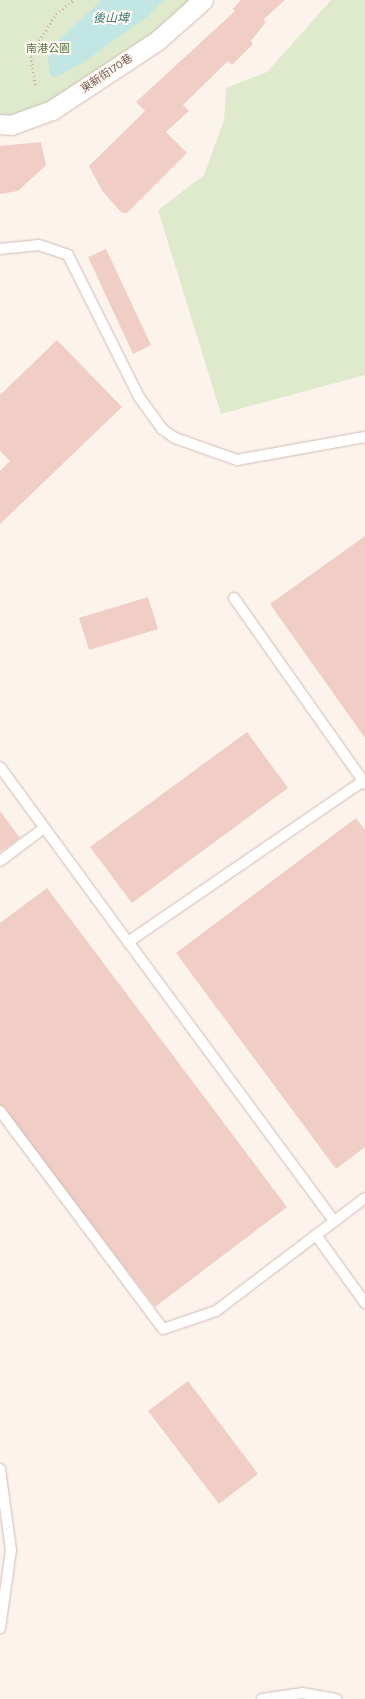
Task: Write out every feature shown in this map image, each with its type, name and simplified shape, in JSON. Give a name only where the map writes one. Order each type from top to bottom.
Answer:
[{"type":"street","name":"東新街170巷","points":[[0,124],[11,125],[52,110],[158,40],[203,0]]},
{"type":"lane","points":[[0,249],[39,245],[68,255],[139,397],[162,429],[175,438],[237,460],[365,437]]},
{"type":"lane","points":[[128,942],[364,782],[234,598]]},
{"type":"lane","points":[[0,767],[334,1221]]},
{"type":"lane","points":[[0,860],[44,828]]},
{"type":"lane","points":[[0,1111],[163,1328],[216,1311],[365,1198]]},
{"type":"lane","points":[[316,1235],[365,1303]]},
{"type":"lane","points":[[0,1469],[11,1550],[0,1628]]},
{"type":"lane","points":[[262,1699],[302,1693],[336,1699]]},
{"type":"path","points":[[35,85],[30,54],[56,14],[73,0]]},
{"type":"green space","name":"南港公園","points":[[0,0],[195,0],[158,34],[51,106],[18,119],[0,117]]},
{"type":"green space","points":[[331,0],[365,0],[365,375],[221,414],[158,210],[204,175],[224,120],[226,88],[267,72]]},
{"type":"water","name":"後山埤","points":[[102,0],[164,0],[148,16],[81,64],[54,78],[50,75],[48,56],[53,45]]},
{"type":"building","points":[[241,0],[285,0],[264,19],[265,23],[251,41],[253,44],[232,65],[228,61],[183,105],[189,111],[166,132],[187,153],[127,213],[122,213],[103,192],[89,166],[145,111],[136,102],[235,11],[233,9]]},
{"type":"building","points":[[41,142],[46,165],[18,191],[0,194],[0,146]]},
{"type":"building","points":[[106,249],[151,345],[133,354],[88,257]]},
{"type":"building","points":[[57,340],[122,407],[0,524],[0,471],[10,461],[0,451],[0,395]]},
{"type":"building","points":[[365,536],[365,738],[270,604]]},
{"type":"building","points":[[148,597],[158,629],[89,650],[79,618]]},
{"type":"building","points":[[247,732],[288,788],[132,903],[90,847]]},
{"type":"building","points":[[0,811],[20,838],[0,852]]},
{"type":"building","points":[[356,818],[365,830],[365,1147],[336,1169],[176,953]]},
{"type":"building","points":[[47,888],[287,1207],[155,1307],[0,1105],[0,923]]},
{"type":"building","points":[[188,1381],[258,1474],[219,1504],[148,1411]]}]
